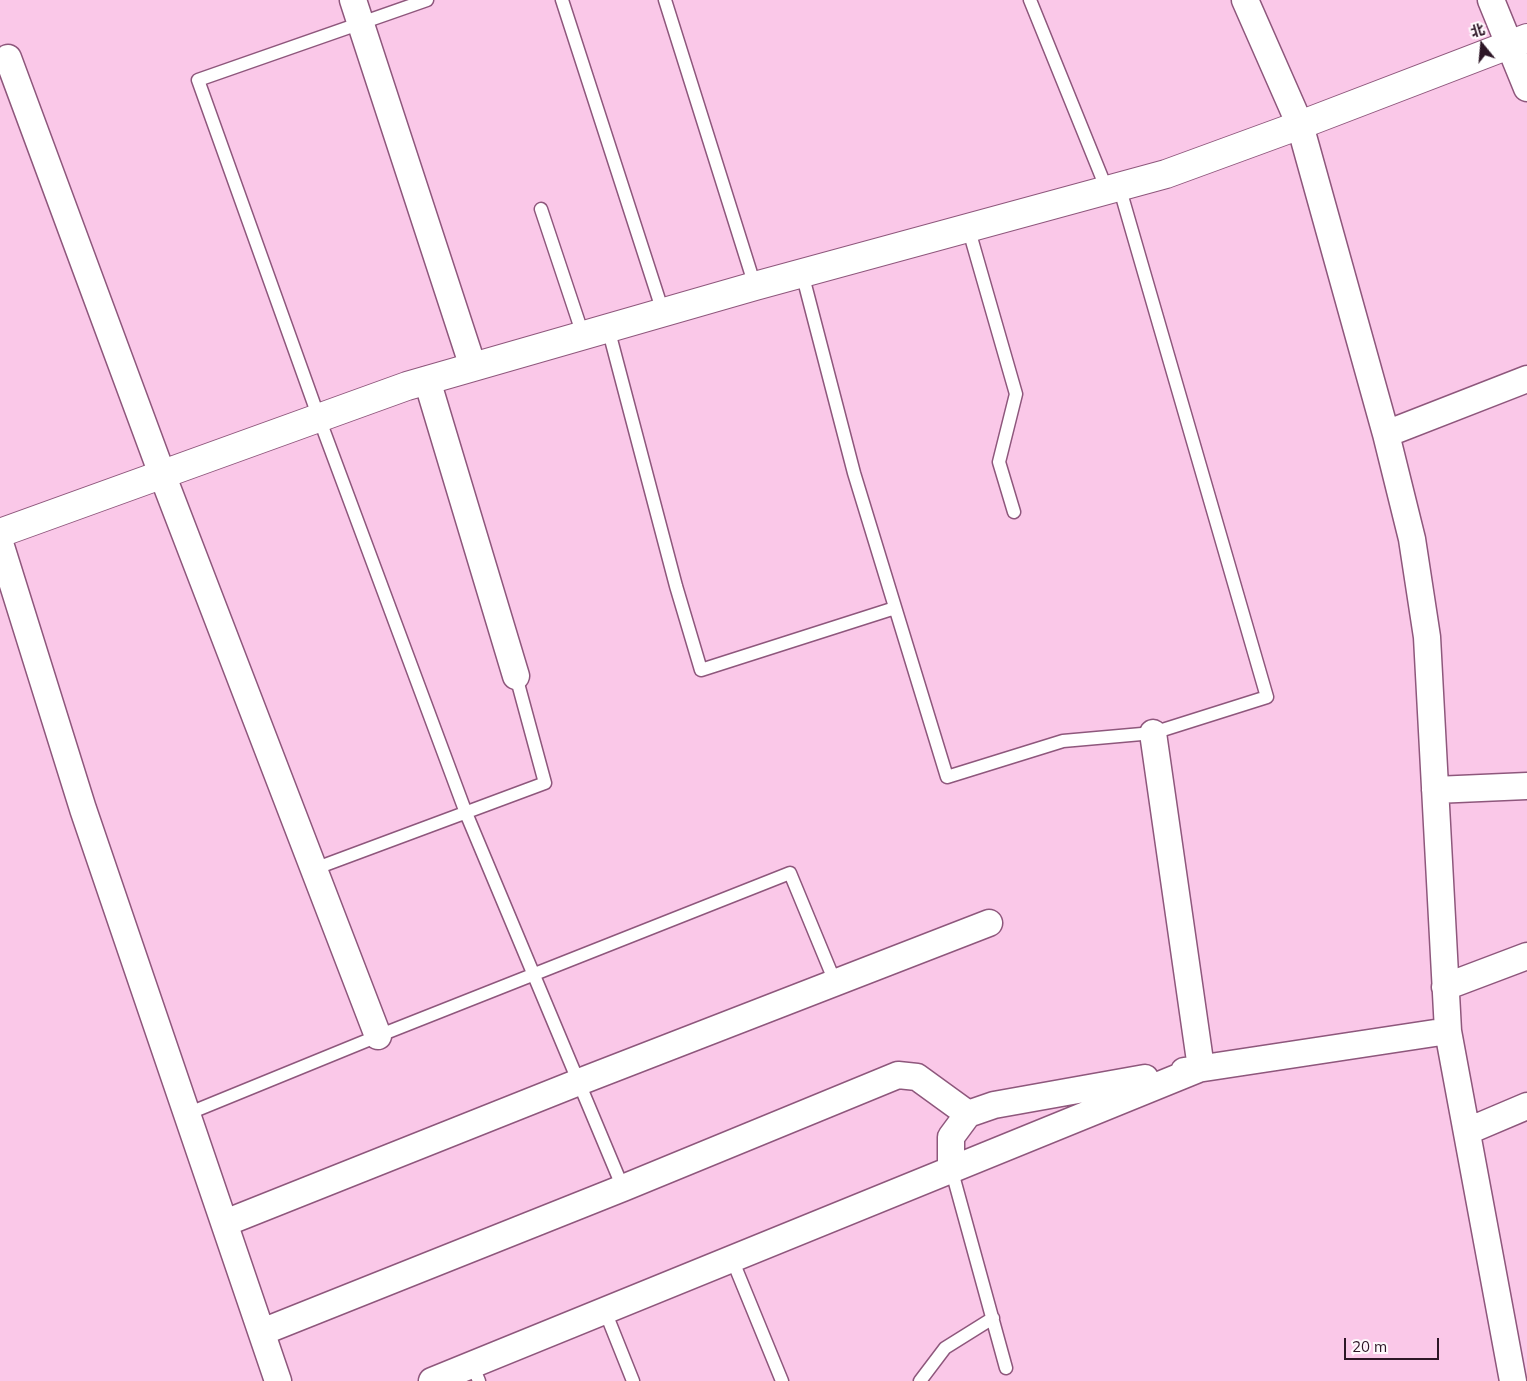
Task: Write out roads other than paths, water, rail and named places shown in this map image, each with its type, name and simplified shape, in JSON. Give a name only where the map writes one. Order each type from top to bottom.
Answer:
[{"type":"street","points":[[1245,0],[1300,125],[1386,434],[1412,539],[1427,637],[1448,1031],[1513,1381]]},
{"type":"street","points":[[1491,0],[1518,42],[1527,88]]},
{"type":"street","points":[[356,11],[472,367]]},
{"type":"street","points":[[0,532],[407,386],[755,286],[1166,174],[1518,42]]},
{"type":"street","points":[[8,58],[162,474],[378,1036]]},
{"type":"street","points":[[1386,434],[1527,379]]},
{"type":"street","points":[[427,380],[516,676]]},
{"type":"street","points":[[0,543],[83,809],[278,1381]]},
{"type":"street","points":[[1153,733],[1201,1068]]},
{"type":"street","points":[[1435,790],[1527,786]]},
{"type":"street","points":[[225,1223],[579,1082],[989,923]]},
{"type":"street","points":[[1445,987],[1527,956]]},
{"type":"street","points":[[951,1168],[951,1137],[968,1114],[994,1105],[1201,1068],[1448,1031]]},
{"type":"street","points":[[432,1381],[476,1373],[605,1310],[1201,1068]]},
{"type":"street","points":[[262,1332],[623,1188],[898,1075],[916,1077],[968,1114]]},
{"type":"street","points":[[1468,1131],[1527,1106]]},
{"type":"lane","points":[[427,0],[356,11],[198,80],[319,418],[466,813],[623,1188]]},
{"type":"lane","points":[[562,0],[663,312]]},
{"type":"lane","points":[[664,0],[755,286]]},
{"type":"lane","points":[[802,273],[854,473],[947,777],[1063,741],[1153,733],[1268,698],[1113,188],[1030,0]]},
{"type":"lane","points":[[541,208],[596,331],[701,670],[895,608]]},
{"type":"lane","points":[[968,227],[1016,394],[999,462],[1014,512]]},
{"type":"lane","points":[[314,869],[545,783],[516,676]]},
{"type":"lane","points":[[188,1114],[378,1036],[790,873],[834,982]]},
{"type":"lane","points":[[951,1168],[1006,1368]]},
{"type":"lane","points":[[732,1259],[782,1381]]},
{"type":"lane","points":[[605,1310],[633,1381]]},
{"type":"lane","points":[[920,1381],[945,1348],[993,1318]]}]
